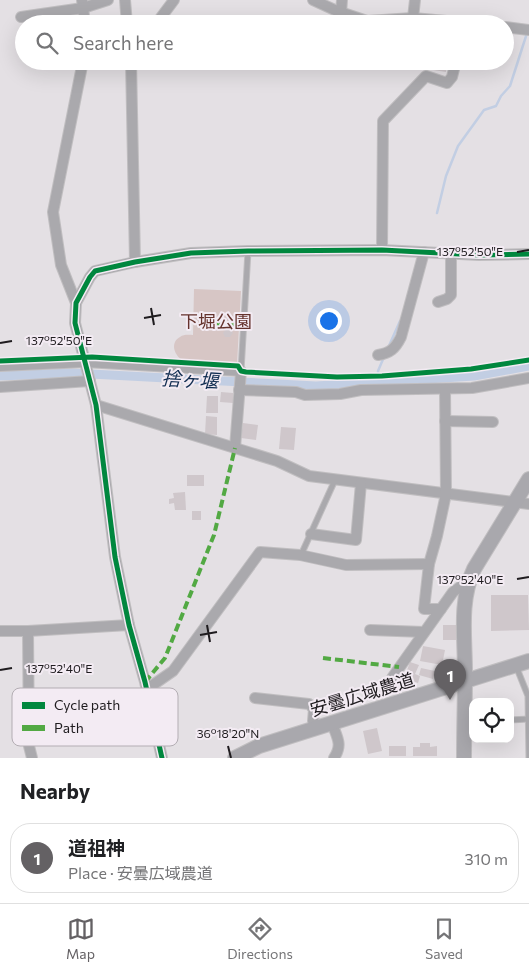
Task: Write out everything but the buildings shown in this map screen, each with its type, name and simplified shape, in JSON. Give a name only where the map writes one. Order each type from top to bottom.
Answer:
[{"type":"main road","points":[[464,758],[464,628],[465,598],[468,581],[474,569],[522,503],[529,479]]},
{"type":"main road","name":"安曇広域農道","points":[[235,758],[259,746],[522,663]]},
{"type":"street","points":[[31,15],[108,0]]},
{"type":"street","points":[[125,0],[126,15]]},
{"type":"street","points":[[163,15],[174,0]]},
{"type":"street","points":[[312,0],[348,15]]},
{"type":"street","points":[[341,13],[342,0]]},
{"type":"street","points":[[413,15],[415,0]]},
{"type":"street","points":[[514,28],[529,30]]},
{"type":"street","points":[[81,70],[53,212],[61,265],[76,303],[75,323],[96,405],[115,557],[129,625],[147,688]]},
{"type":"street","points":[[131,70],[135,262]]},
{"type":"street","points":[[382,250],[383,121],[426,76],[446,83],[452,78],[454,70]]},
{"type":"street","points":[[76,303],[95,271],[191,253],[382,250],[479,255],[529,254]]},
{"type":"street","points":[[378,355],[388,353],[397,346],[424,252]]},
{"type":"street","points":[[438,302],[451,295],[451,254]]},
{"type":"street","points":[[0,366],[86,364],[241,373],[235,448]]},
{"type":"street","points":[[239,390],[296,392],[305,395],[340,394],[362,390],[472,388],[529,378]]},
{"type":"street","points":[[0,387],[90,380]]},
{"type":"street","points":[[441,609],[424,608],[429,564],[446,494],[444,389]]},
{"type":"street","points":[[96,405],[277,460],[309,476],[522,503]]},
{"type":"street","points":[[445,421],[493,422]]},
{"type":"street","points":[[311,534],[356,540],[361,483]]},
{"type":"street","points":[[148,688],[173,671],[260,552],[300,555],[346,564],[429,564]]},
{"type":"street","points":[[392,678],[453,592],[468,581]]},
{"type":"street","points":[[0,631],[129,625]]},
{"type":"street","points":[[370,630],[424,632]]},
{"type":"street","points":[[28,631],[28,688]]},
{"type":"street","points":[[255,698],[309,704],[314,710],[313,721]]},
{"type":"street","points":[[332,723],[340,749],[334,758]]},
{"type":"lane","points":[[241,373],[248,251]]},
{"type":"lane","points":[[300,555],[335,480]]},
{"type":"lane","points":[[522,663],[528,696],[529,758]]},
{"type":"lane","points":[[514,720],[529,720]]},
{"type":"path","points":[[377,699],[392,678]]},
{"type":"green space","name":"下堀公園","points":[[194,289],[241,291],[237,364],[184,361],[174,350],[175,343],[183,335],[193,335]]},
{"type":"waterway","points":[[437,213],[446,176],[458,146],[484,110],[496,106],[501,96],[510,86],[527,33]]},
{"type":"waterway","points":[[388,348],[400,321]]},
{"type":"waterway","points":[[379,382],[378,371],[384,357]]},
{"type":"waterway","name":"捨ヶ堰","points":[[0,376],[72,373],[316,386],[474,376],[529,366]]},
{"type":"marked path","points":[[205,324],[243,325]]},
{"type":"marked path","points":[[145,682],[165,658],[214,535],[235,448]]},
{"type":"marked path","points":[[323,658],[399,667]]},
{"type":"cycle path","points":[[146,688],[129,625],[115,557],[96,405],[75,323],[76,303],[95,271],[191,253],[382,250],[479,255],[529,254]]},
{"type":"cycle path","points":[[0,361],[92,357],[238,366],[241,371],[246,372],[337,377],[382,376],[471,369],[529,360]]},
{"type":"cycle path","points":[[159,746],[162,758]]},
{"type":"place","name":"道祖神","points":[[450,700]]}]
